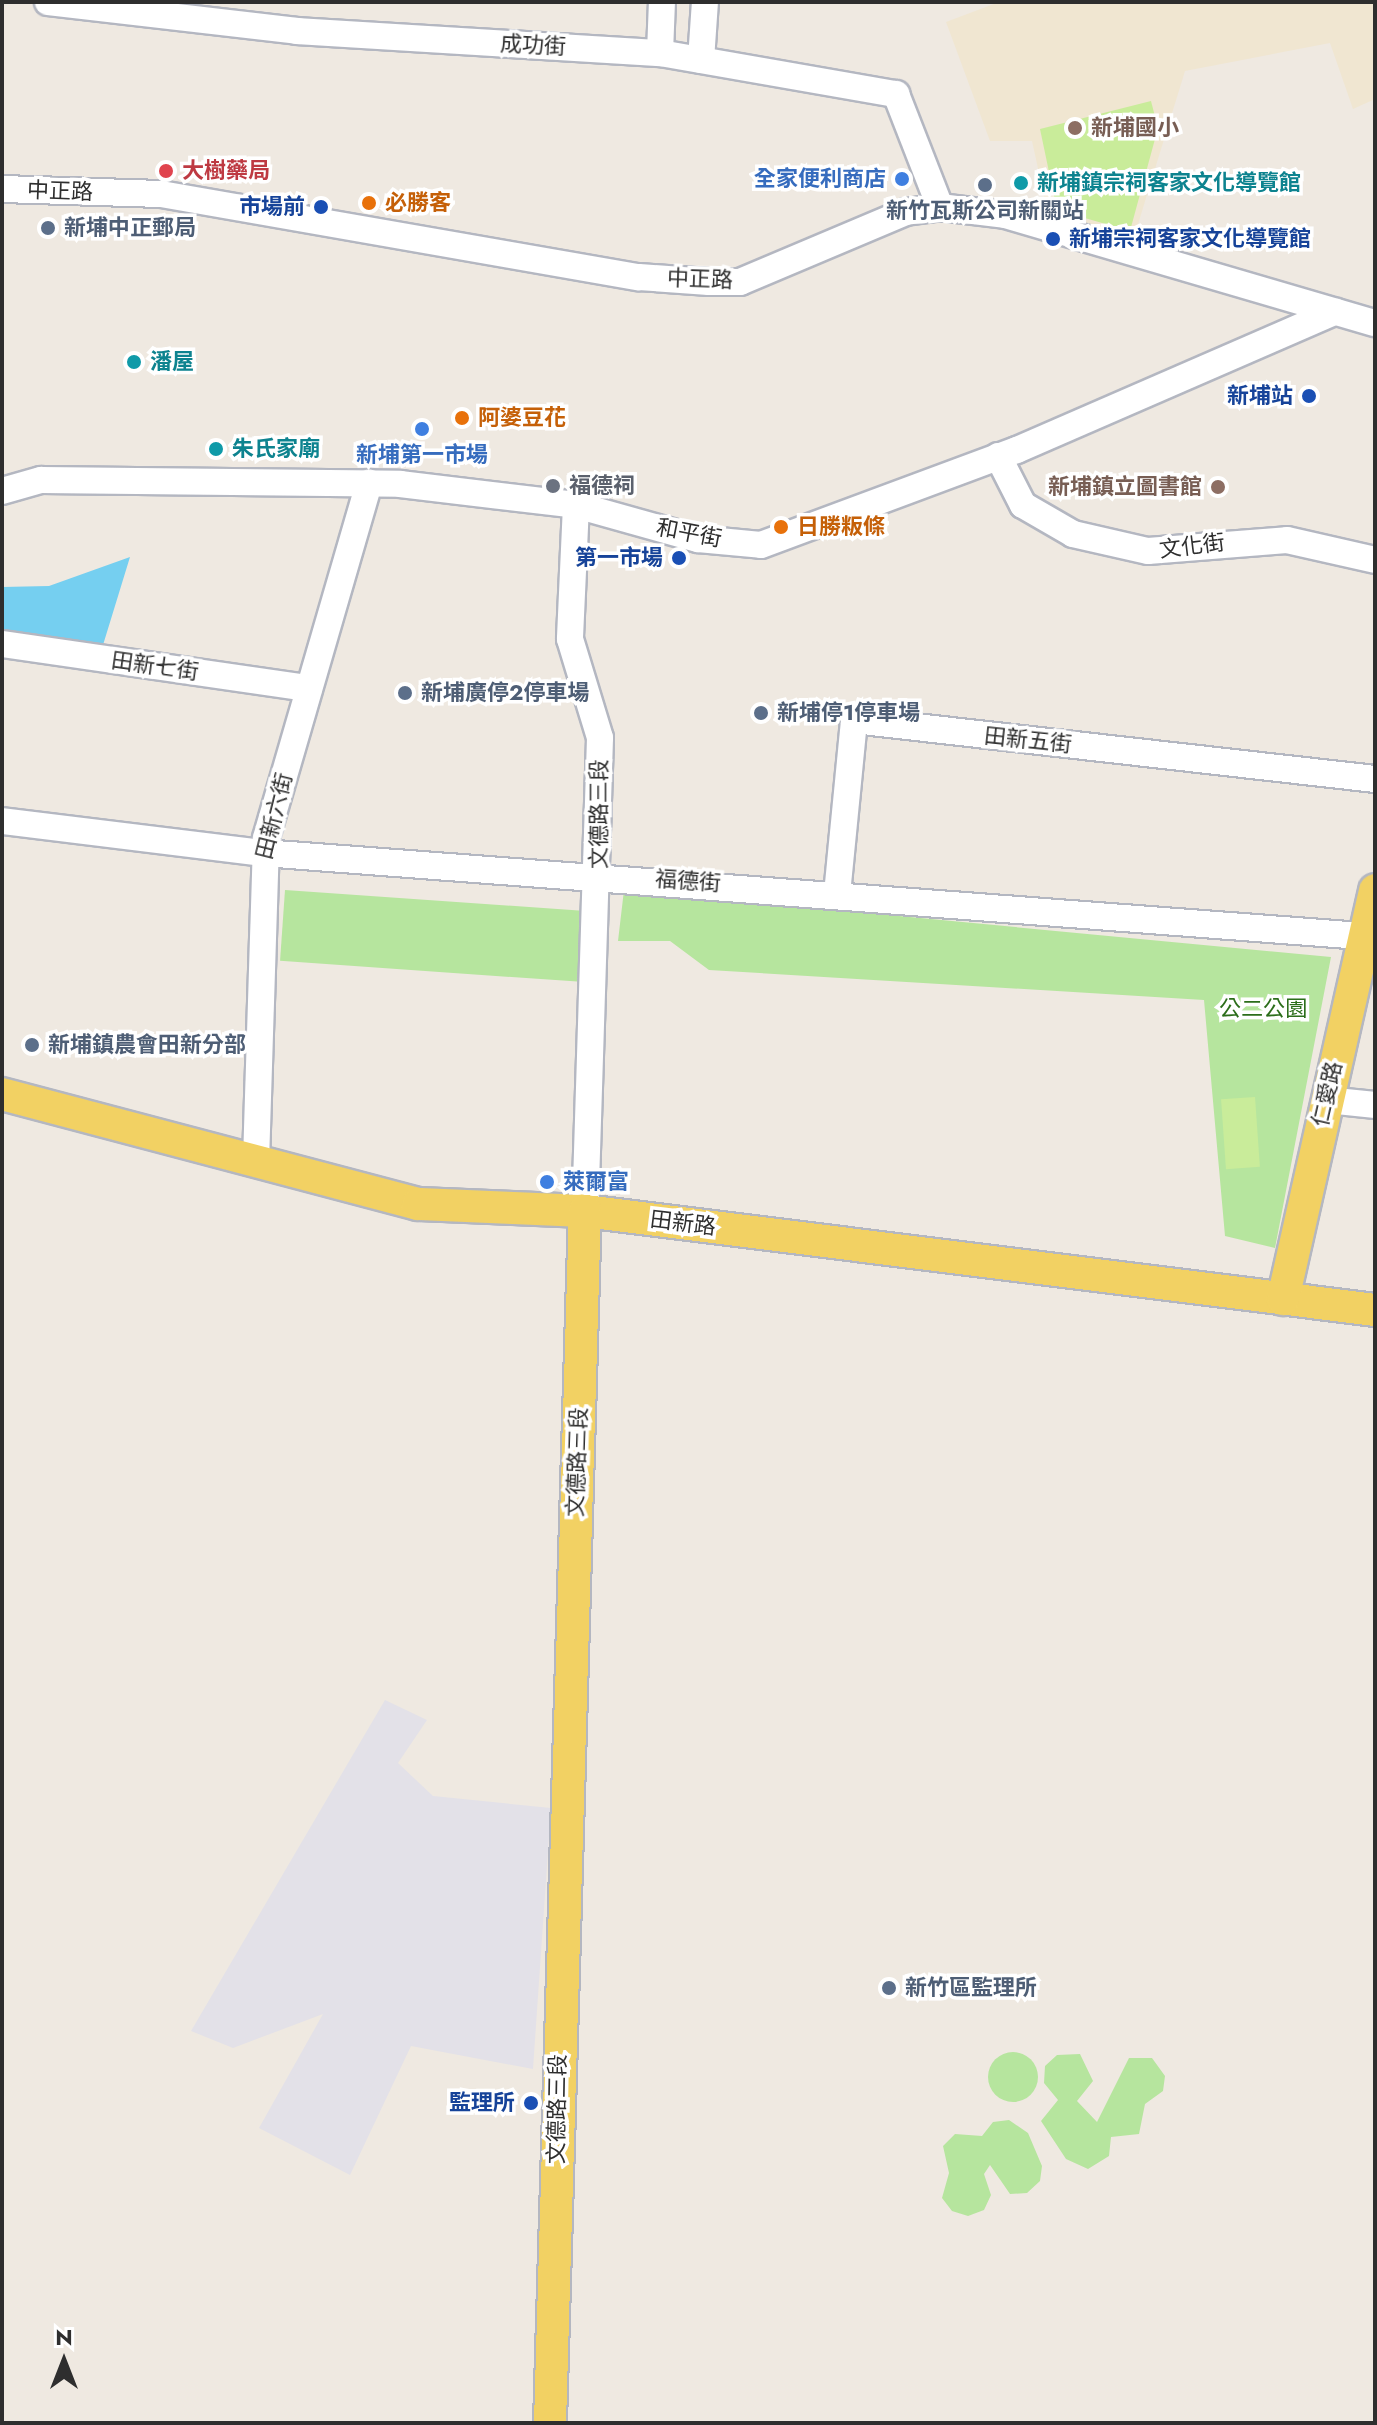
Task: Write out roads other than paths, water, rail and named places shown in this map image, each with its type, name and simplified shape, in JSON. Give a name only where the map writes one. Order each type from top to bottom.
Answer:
[{"type":"main road","name":"仁愛路","points":[[1283,1299],[1326,1100],[1369,936],[1375,890]]},
{"type":"main road","name":"田新路","points":[[2,1094],[418,1204],[585,1211],[1375,1310]]},
{"type":"main road","name":"文德路三段","points":[[550,2423],[585,1211]]},
{"type":"street","name":"成功街","points":[[48,2],[297,31],[660,53],[896,94],[940,207]]},
{"type":"street","points":[[660,53],[662,2]]},
{"type":"street","points":[[701,60],[705,2]]},
{"type":"street","name":"中正路","points":[[2,189],[161,194],[626,275],[709,282],[740,282],[906,212],[940,207],[1005,215],[1375,323]]},
{"type":"street","name":"和平街","points":[[2,491],[41,480],[369,483],[576,505],[698,539],[761,545],[998,456],[1335,312]]},
{"type":"street","name":"文化街","points":[[998,456],[1023,505],[1073,534],[1148,551],[1287,540],[1375,560]]},
{"type":"street","name":"田新六街","points":[[256,1161],[263,853],[369,483]]},
{"type":"street","name":"文德路三段","points":[[576,505],[570,639],[600,738],[599,874],[585,1211]]},
{"type":"street","name":"田新七街","points":[[2,644],[309,688]]},
{"type":"street","name":"田新五街","points":[[837,894],[854,720],[1375,779]]},
{"type":"street","name":"福德街","points":[[2,821],[263,853],[599,874],[1369,936]]},
{"type":"street","points":[[1326,1100],[1375,1105]]},
{"type":"water","points":[[130,557],[103,645],[2,630],[2,587],[49,586]]},
{"type":"place","name":"新埔國小","points":[[1075,128]]},
{"type":"place","name":"大樹藥局","points":[[166,171]]},
{"type":"place","name":"全家便利商店","points":[[902,179]]},
{"type":"place","name":"新埔鎮宗祠客家文化導覽館","points":[[1021,183]]},
{"type":"place","name":"新竹瓦斯公司新關站","points":[[985,185]]},
{"type":"place","name":"必勝客","points":[[369,203]]},
{"type":"place","name":"市場前","points":[[321,207]]},
{"type":"place","name":"新埔中正郵局","points":[[48,228]]},
{"type":"place","name":"新埔宗祠客家文化導覽館","points":[[1053,239]]},
{"type":"place","name":"潘屋","points":[[134,362]]},
{"type":"place","name":"新埔站","points":[[1309,396]]},
{"type":"place","name":"阿婆豆花","points":[[462,418]]},
{"type":"place","name":"新埔第一市場","points":[[422,429]]},
{"type":"place","name":"朱氏家廟","points":[[216,449]]},
{"type":"place","name":"福德祠","points":[[553,486]]},
{"type":"place","name":"新埔鎮立圖書館","points":[[1218,487]]},
{"type":"place","name":"日勝粄條","points":[[781,527]]},
{"type":"place","name":"第一市場","points":[[679,558]]},
{"type":"place","name":"新埔廣停2停車場","points":[[405,693]]},
{"type":"place","name":"新埔停1停車場","points":[[761,713]]},
{"type":"place","name":"新埔鎮農會田新分部","points":[[32,1045]]},
{"type":"place","name":"萊爾富","points":[[547,1182]]},
{"type":"place","name":"新竹區監理所","points":[[889,1988]]},
{"type":"place","name":"監理所","points":[[531,2103]]},
{"type":"park label","name":"公二公園","points":[[1263,1009]]}]
